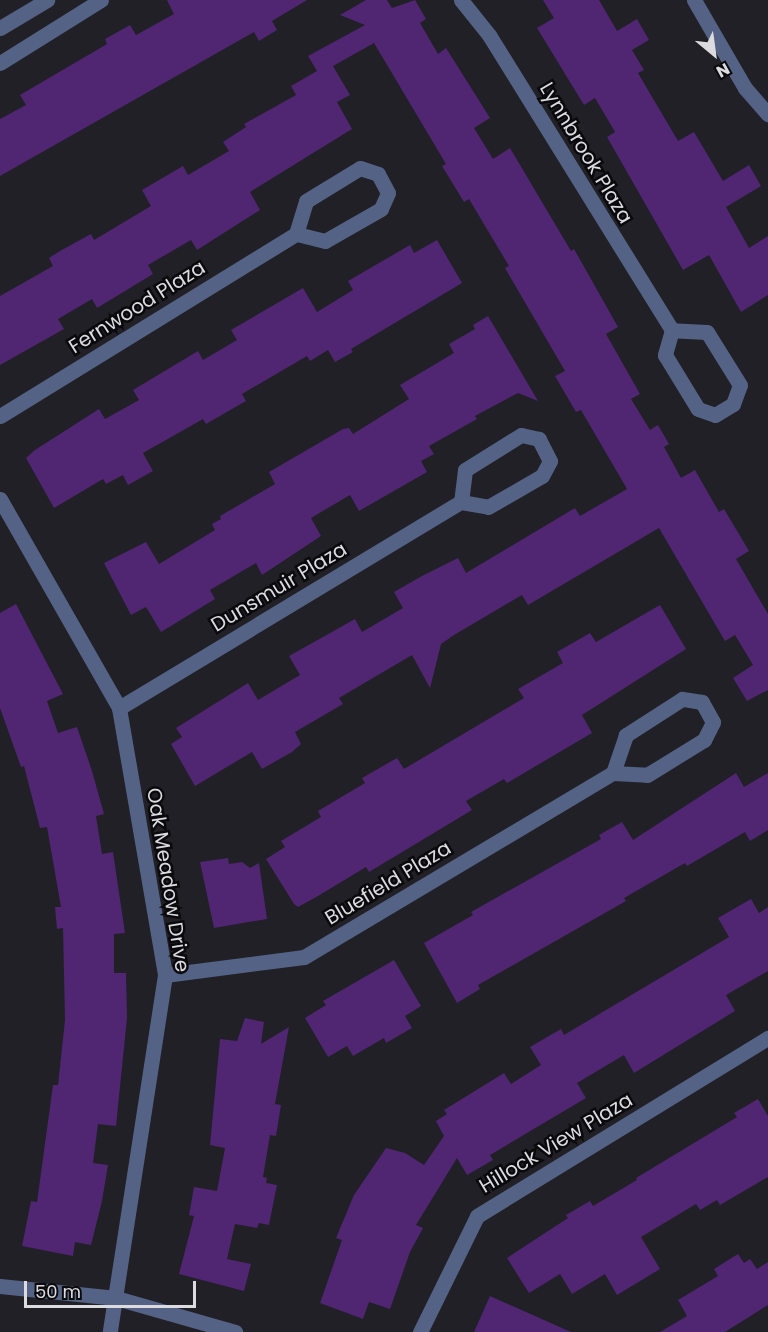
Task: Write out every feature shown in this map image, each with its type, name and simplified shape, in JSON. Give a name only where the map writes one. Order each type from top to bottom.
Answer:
[{"type":"street","points":[[0,28],[47,0]]},
{"type":"street","points":[[0,63],[101,0]]},
{"type":"street","name":"Lynnbrook Plaza","points":[[461,0],[489,35],[672,330]]},
{"type":"street","points":[[694,0],[745,88],[768,114]]},
{"type":"street","points":[[360,168],[378,174],[388,193],[381,209],[325,241],[296,234],[306,201],[360,168]]},
{"type":"street","name":"Fernwood Plaza","points":[[0,416],[296,234]]},
{"type":"street","points":[[672,330],[707,332],[740,385],[733,404],[715,415],[698,409],[665,355],[672,330]]},
{"type":"street","points":[[521,435],[538,439],[550,461],[542,476],[488,507],[461,502],[465,470],[521,435]]},
{"type":"street","name":"Oak Meadow Drive","points":[[0,499],[119,708],[165,975],[110,1332]]},
{"type":"street","name":"Dunsmuir Plaza","points":[[119,708],[461,502]]},
{"type":"street","points":[[682,699],[702,702],[713,722],[704,740],[647,775],[613,772],[626,735],[682,699]]},
{"type":"street","name":"Bluefield Plaza","points":[[165,975],[304,957],[613,772]]},
{"type":"street","name":"Hillock View Plaza","points":[[420,1332],[477,1216],[768,1038]]},
{"type":"street","points":[[0,1286],[116,1298],[235,1332]]},
{"type":"building","points":[[167,0],[307,0],[272,21],[277,30],[259,41],[254,32],[0,176],[0,119],[26,105],[20,95],[107,44],[105,39],[130,25],[136,35],[174,14]]},
{"type":"building","points":[[366,0],[387,0],[392,8],[415,0],[426,19],[420,23],[438,54],[446,48],[490,118],[474,128],[493,159],[510,148],[571,251],[574,249],[618,327],[606,334],[640,394],[631,399],[650,430],[658,425],[669,444],[664,447],[681,478],[695,470],[719,512],[724,509],[749,551],[736,559],[768,614],[768,690],[747,701],[733,678],[753,665],[735,635],[725,641],[659,528],[528,605],[522,595],[441,644],[430,688],[412,655],[339,698],[343,704],[295,732],[301,744],[292,752],[262,769],[252,752],[195,786],[171,744],[182,737],[176,728],[248,683],[258,700],[300,675],[289,656],[355,619],[362,632],[403,608],[394,592],[422,576],[458,558],[466,573],[575,508],[580,516],[627,489],[581,410],[576,412],[555,376],[565,371],[505,268],[509,266],[469,199],[464,202],[442,166],[446,164],[374,43],[333,66],[350,95],[337,102],[352,129],[250,192],[260,210],[197,250],[191,240],[148,265],[153,274],[97,308],[92,299],[58,319],[64,329],[0,365],[0,296],[53,266],[49,258],[60,251],[91,234],[94,240],[151,206],[142,190],[183,166],[188,175],[229,151],[223,142],[246,127],[244,124],[296,95],[291,86],[317,71],[308,56],[365,25],[340,15]]},
{"type":"building","points":[[543,0],[599,0],[617,31],[637,19],[649,40],[632,50],[644,70],[638,73],[678,141],[694,132],[723,181],[749,165],[761,186],[726,207],[749,248],[768,236],[768,295],[741,312],[709,255],[683,270],[607,137],[615,132],[595,98],[584,105],[537,28],[554,18]]},
{"type":"building","points":[[437,240],[462,283],[351,349],[353,352],[335,362],[328,350],[310,361],[307,356],[242,394],[246,401],[206,424],[203,419],[143,453],[153,471],[128,485],[123,475],[106,484],[103,479],[54,508],[26,458],[35,450],[99,409],[105,419],[139,400],[133,390],[198,351],[203,360],[237,340],[231,330],[303,288],[317,312],[353,290],[348,281],[410,245],[414,253]]},
{"type":"building","points":[[488,316],[538,401],[518,393],[475,416],[477,419],[429,446],[434,454],[421,461],[427,472],[359,511],[350,495],[311,518],[321,536],[262,575],[256,563],[210,590],[215,599],[161,632],[146,607],[131,615],[104,563],[146,542],[159,564],[215,530],[212,524],[221,519],[220,516],[275,484],[269,472],[343,429],[349,428],[353,434],[409,399],[400,385],[454,353],[449,344],[475,329],[473,325]]},
{"type":"building","points":[[16,604],[63,694],[47,701],[58,733],[77,727],[92,771],[104,814],[96,816],[102,854],[113,852],[125,933],[114,934],[114,973],[126,973],[127,1018],[116,1126],[98,1124],[93,1163],[108,1165],[102,1201],[91,1245],[75,1242],[73,1256],[22,1246],[31,1201],[37,1202],[53,1085],[58,1085],[65,1020],[63,928],[57,929],[55,907],[61,907],[47,827],[40,828],[24,766],[21,767],[0,708],[0,613]]},
{"type":"building","points":[[660,605],[686,649],[582,715],[592,733],[507,783],[504,779],[466,801],[472,810],[369,872],[366,867],[298,907],[294,904],[266,859],[285,847],[281,841],[321,817],[318,811],[365,783],[362,778],[397,758],[404,769],[524,698],[518,689],[563,663],[557,652],[590,633],[596,642]]},
{"type":"building","points":[[736,773],[744,787],[768,773],[768,830],[750,841],[745,832],[687,866],[685,863],[624,898],[626,901],[478,985],[480,989],[457,1003],[424,943],[473,915],[471,912],[601,839],[599,835],[622,822],[633,840]]},
{"type":"building","points":[[228,858],[229,864],[242,862],[250,868],[259,863],[267,919],[214,928],[200,862]]},
{"type":"building","points":[[751,899],[759,913],[768,907],[768,971],[726,995],[735,1011],[634,1073],[624,1055],[577,1083],[586,1098],[490,1155],[493,1160],[467,1175],[457,1158],[416,1225],[423,1228],[410,1252],[390,1309],[369,1302],[363,1319],[320,1303],[342,1240],[336,1238],[354,1195],[386,1148],[405,1153],[424,1165],[444,1136],[436,1121],[447,1114],[444,1110],[504,1073],[511,1084],[541,1065],[530,1047],[561,1029],[564,1035],[729,937],[718,918]]},
{"type":"building","points":[[394,960],[421,1006],[405,1016],[412,1028],[386,1043],[384,1038],[353,1056],[347,1046],[328,1057],[305,1018],[326,1005],[323,1001]]},
{"type":"building","points":[[245,1018],[264,1022],[261,1044],[289,1027],[275,1104],[281,1105],[276,1136],[270,1135],[263,1177],[267,1178],[266,1183],[277,1185],[269,1225],[259,1223],[257,1228],[235,1224],[227,1259],[251,1264],[244,1291],[179,1274],[194,1216],[189,1215],[194,1187],[217,1191],[225,1148],[210,1145],[220,1039],[237,1041]]},
{"type":"building","points":[[758,1099],[768,1116],[768,1177],[720,1205],[717,1200],[700,1210],[696,1204],[641,1237],[660,1269],[617,1295],[605,1274],[572,1294],[560,1274],[529,1293],[507,1258],[568,1218],[566,1215],[590,1201],[593,1206],[637,1180],[636,1178],[737,1117],[734,1113]]},
{"type":"building","points":[[738,1254],[744,1263],[750,1259],[757,1269],[768,1262],[768,1305],[725,1332],[660,1332],[687,1316],[678,1300],[718,1276],[714,1269]]},
{"type":"building","points":[[490,1296],[571,1332],[474,1332]]}]
